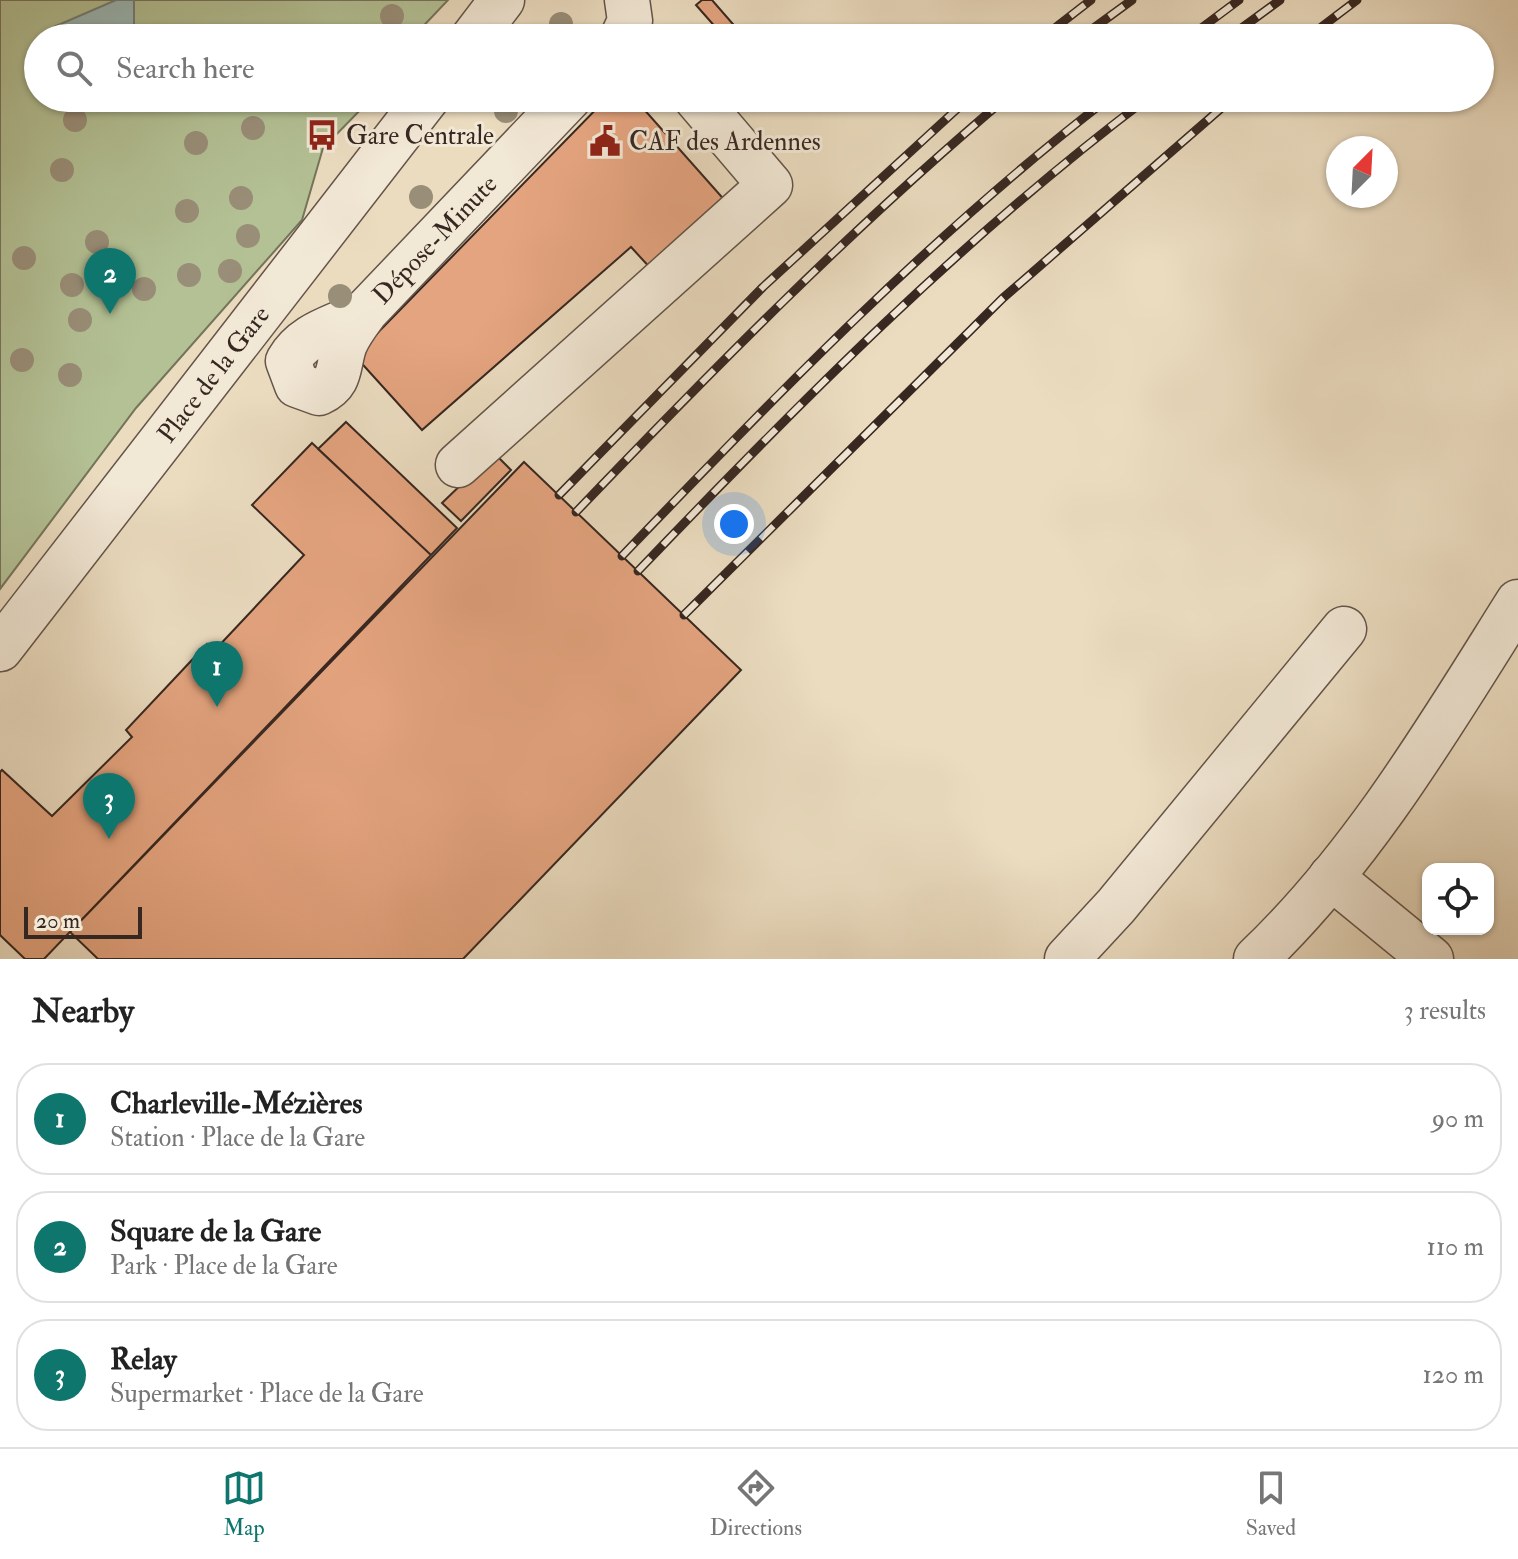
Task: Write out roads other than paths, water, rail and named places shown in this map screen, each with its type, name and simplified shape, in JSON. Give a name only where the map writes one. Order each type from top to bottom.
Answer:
[{"type":"street","points":[[484,24],[502,0]]},
{"type":"street","name":"Place de la Gare","points":[[0,649],[416,112]]},
{"type":"street","name":"Dépose-Minute","points":[[366,311],[556,112]]},
{"type":"street","points":[[458,465],[770,185],[708,112]]},
{"type":"street","points":[[1256,959],[1331,877],[1452,707],[1518,602]]},
{"type":"street","points":[[1067,959],[1116,906],[1344,629]]},
{"type":"street","points":[[1331,877],[1431,959]]},
{"type":"water","points":[[116,0],[134,0],[134,24],[61,24]]},
{"type":"railway","points":[[1060,24],[1091,0]]},
{"type":"railway","points":[[1099,24],[1132,0]]},
{"type":"railway","points":[[1207,24],[1239,0]]},
{"type":"railway","points":[[1247,24],[1280,0]]},
{"type":"railway","points":[[1325,24],[1357,0]]},
{"type":"railway","points":[[559,495],[763,287],[954,112]]},
{"type":"railway","points":[[576,512],[785,299],[990,112]]},
{"type":"railway","points":[[622,556],[797,376],[918,260],[1092,112]]},
{"type":"railway","points":[[638,571],[821,384],[947,265],[1012,207],[1130,112]]},
{"type":"railway","points":[[684,615],[1003,298],[1217,112]]},
{"type":"place","name":"Gare Centrale","points":[[322,135]]},
{"type":"place","name":"CAF des Ardennes","points":[[605,141]]},
{"type":"place","name":"Square de la Gare","points":[[110,314]]},
{"type":"place","name":"Charleville-Mézières","points":[[217,707]]},
{"type":"place","name":"Relay","points":[[109,839]]}]
